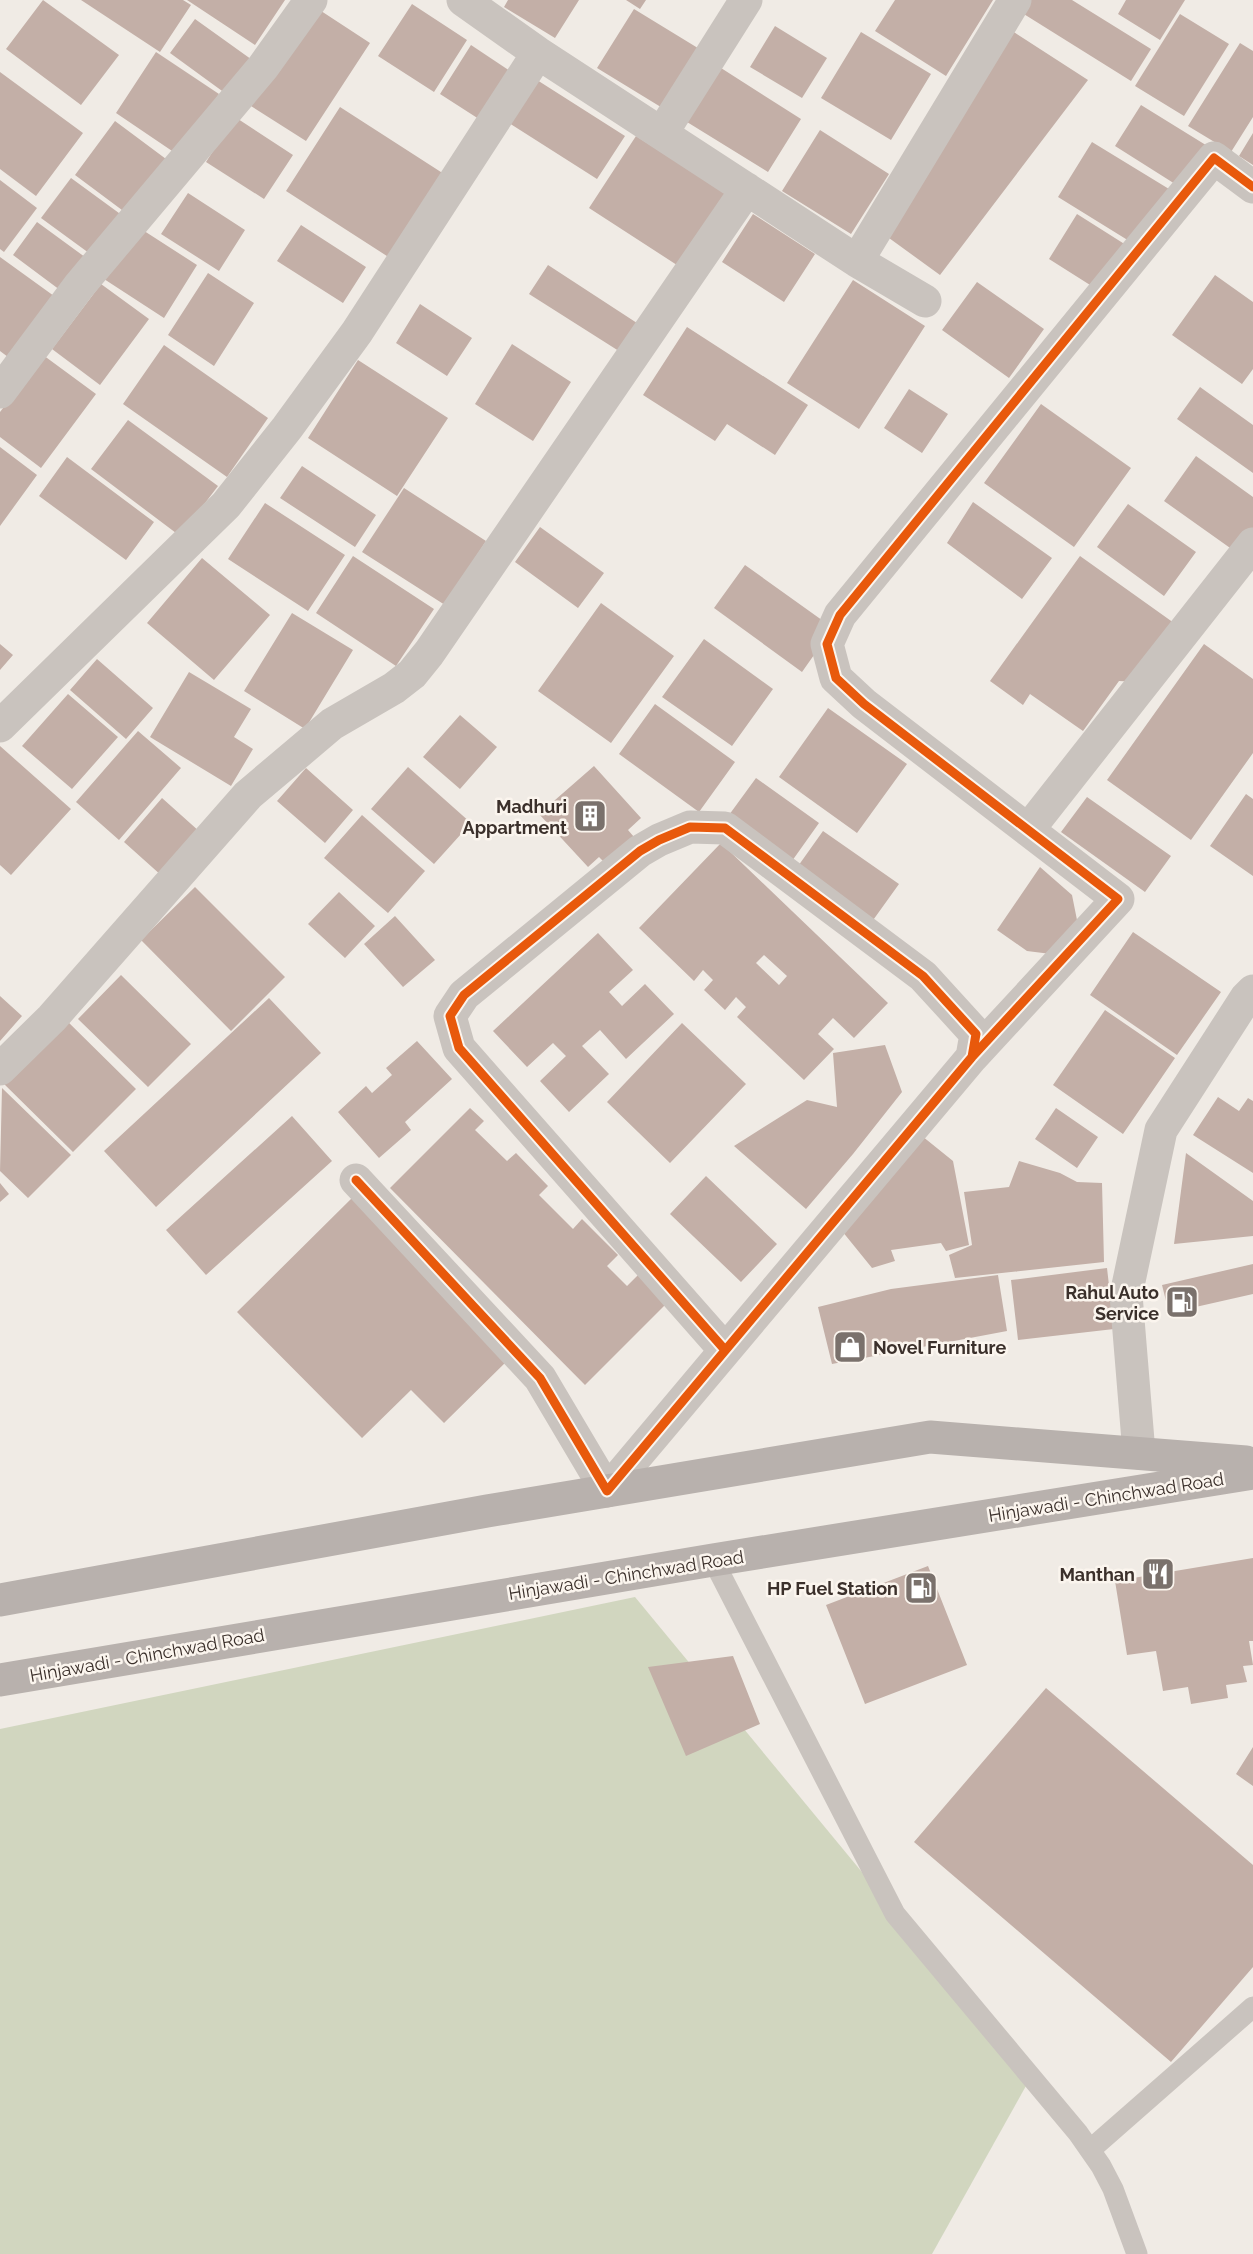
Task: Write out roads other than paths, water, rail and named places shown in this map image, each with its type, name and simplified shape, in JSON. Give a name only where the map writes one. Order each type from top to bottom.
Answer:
[{"type":"main road","name":"Hinjawadi - Chinchwad Road","points":[[0,1600],[607,1491],[930,1437],[1253,1462]]},
{"type":"main road","name":"Hinjawadi - Chinchwad Road","points":[[0,1680],[713,1560],[1253,1473]]},
{"type":"street","points":[[0,392],[79,286],[263,67],[311,0]]},
{"type":"street","points":[[662,133],[746,0]]},
{"type":"street","points":[[857,261],[1015,0]]},
{"type":"street","points":[[479,4],[538,52],[857,261],[925,301]]},
{"type":"street","points":[[0,726],[226,504],[287,428],[357,332],[538,52]]},
{"type":"street","points":[[357,1180],[540,1378],[607,1491],[972,1058],[1118,899],[864,704],[836,678],[827,644],[840,615],[1214,158],[1253,187]]},
{"type":"street","points":[[0,1069],[52,1018],[248,795],[332,724],[394,688],[412,674],[436,643],[747,189]]},
{"type":"street","points":[[1028,830],[1253,544]]},
{"type":"street","points":[[724,1350],[459,1048],[450,1016],[464,995],[640,851],[658,840],[690,828],[725,828],[923,976],[976,1034],[972,1058]]},
{"type":"street","points":[[1139,1453],[1126,1295],[1161,1130],[1246,998],[1253,991]]},
{"type":"lane","points":[[713,1560],[895,1914],[1090,2150],[1113,2189],[1137,2254]]},
{"type":"lane","points":[[1090,2150],[1253,2007]]},
{"type":"place","name":"Madhuri Appartment","points":[[590,816]]},
{"type":"place","name":"Rahul Auto Service","points":[[1182,1302]]},
{"type":"place","name":"Novel Furniture","points":[[850,1347]]},
{"type":"place","name":"Manthan","points":[[1158,1574]]},
{"type":"place","name":"HP Fuel Station","points":[[921,1588]]}]
